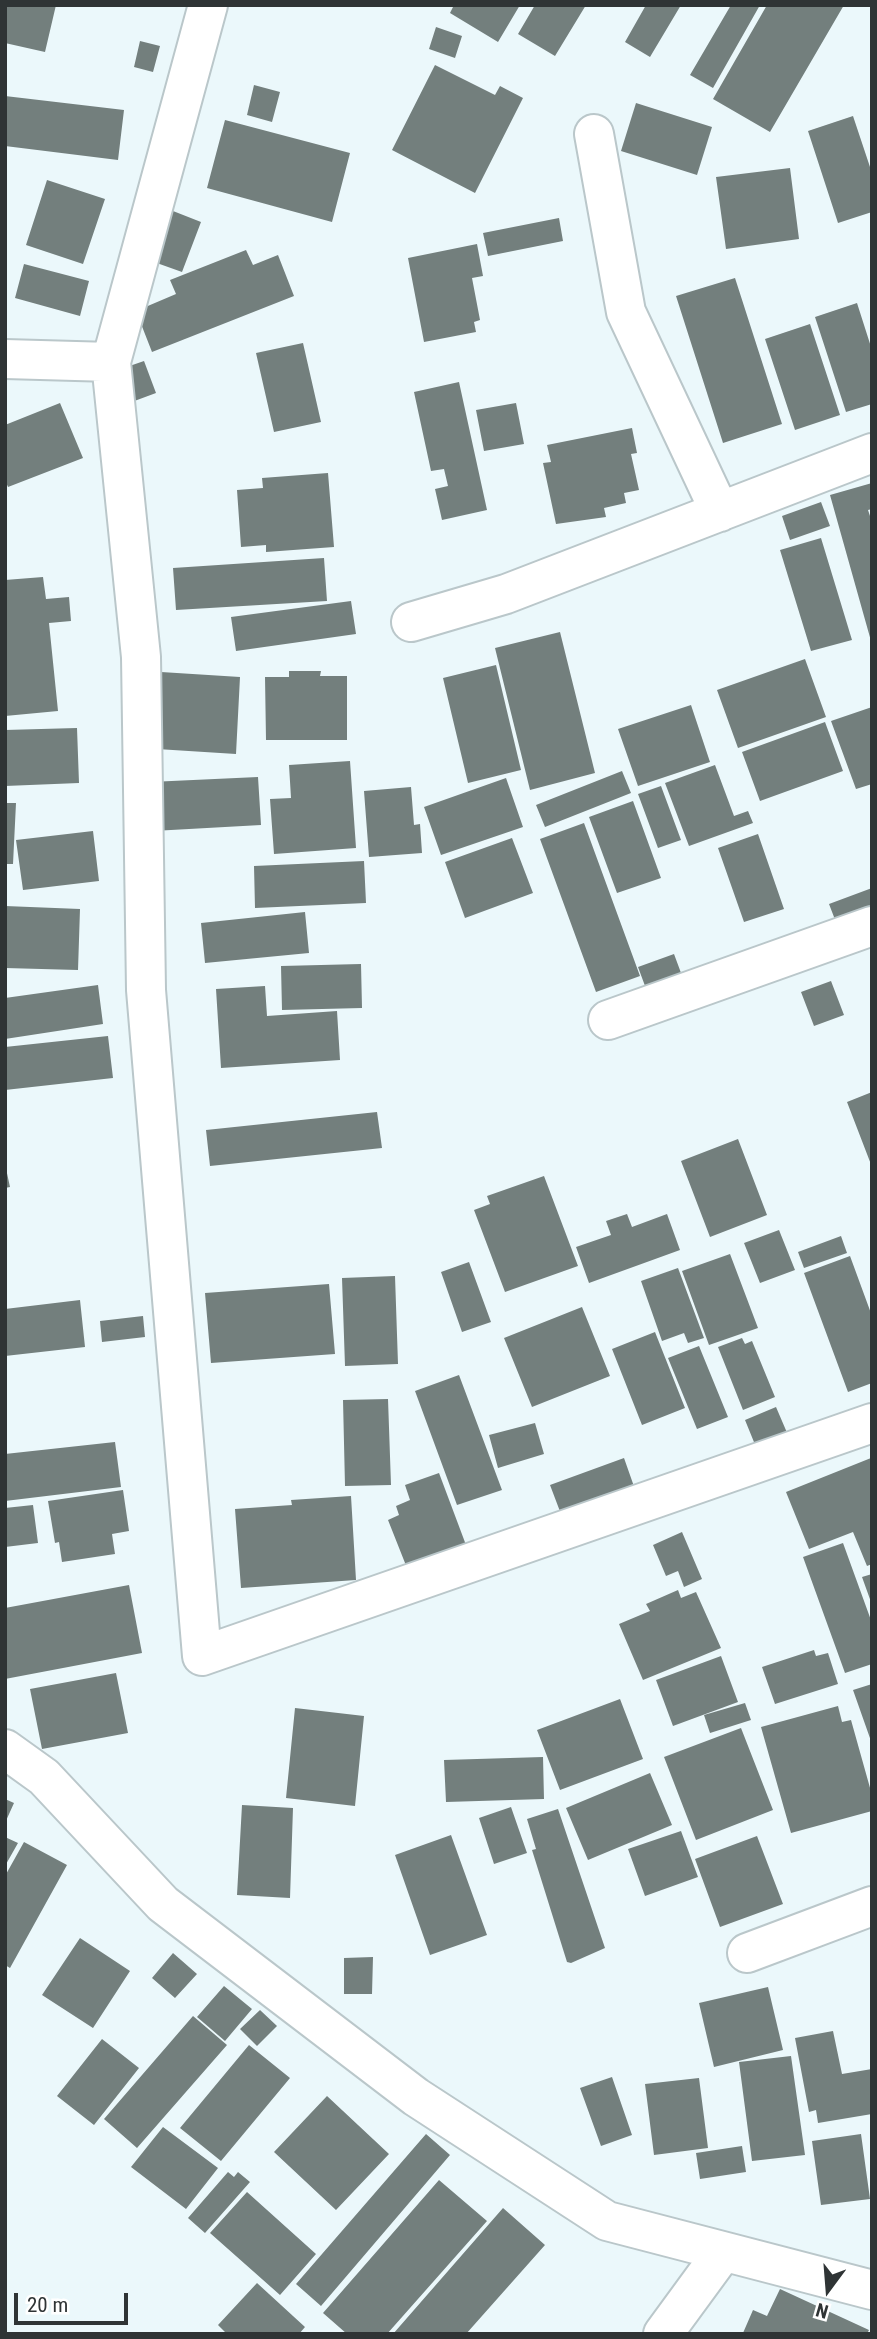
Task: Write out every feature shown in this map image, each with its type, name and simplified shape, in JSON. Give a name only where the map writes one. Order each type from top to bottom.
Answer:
[{"type":"street","points":[[208,5],[111,362],[141,657],[146,990],[202,1656],[872,1423]]},
{"type":"street","points":[[594,134],[626,312],[720,512]]},
{"type":"street","points":[[5,359],[111,362]]},
{"type":"street","points":[[411,622],[506,594],[872,453]]},
{"type":"street","points":[[608,1020],[872,926]]},
{"type":"street","points":[[5,1749],[44,1777],[163,1904],[416,2097],[607,2221],[872,2291]]},
{"type":"street","points":[[747,1953],[872,1906]]},
{"type":"street","points":[[663,2334],[723,2252]]},
{"type":"building","points":[[5,5],[56,5],[45,52],[5,43]]},
{"type":"building","points":[[454,5],[520,5],[498,42],[450,13]]},
{"type":"building","points":[[535,5],[586,5],[555,56],[518,34]]},
{"type":"building","points":[[646,5],[681,5],[650,57],[625,42]]},
{"type":"building","points":[[731,5],[760,5],[713,88],[690,75]]},
{"type":"building","points":[[767,5],[844,5],[770,132],[713,99]]},
{"type":"building","points":[[436,27],[462,36],[455,58],[429,49]]},
{"type":"building","points":[[140,41],[160,46],[153,72],[134,67]]},
{"type":"building","points":[[435,65],[495,95],[500,86],[523,98],[475,193],[392,150]]},
{"type":"building","points":[[254,85],[280,92],[272,122],[247,115]]},
{"type":"building","points":[[5,96],[124,110],[118,160],[5,146]]},
{"type":"building","points":[[636,103],[712,127],[697,175],[621,151]]},
{"type":"building","points":[[853,116],[872,173],[872,212],[838,223],[808,131]]},
{"type":"building","points":[[225,120],[350,153],[332,222],[207,188]]},
{"type":"building","points":[[790,168],[799,239],[726,249],[716,177]]},
{"type":"building","points":[[47,180],[105,199],[83,264],[26,245]]},
{"type":"building","points":[[173,211],[201,222],[182,272],[154,262]]},
{"type":"building","points":[[559,218],[563,241],[488,256],[483,233]]},
{"type":"building","points":[[477,244],[483,276],[472,278],[480,320],[474,322],[476,332],[424,342],[408,258]]},
{"type":"building","points":[[246,250],[253,265],[278,255],[294,296],[152,352],[136,311],[176,294],[170,280]]},
{"type":"building","points":[[24,264],[89,281],[80,316],[15,298]]},
{"type":"building","points":[[735,278],[782,424],[723,443],[676,296]]},
{"type":"building","points":[[857,303],[872,350],[872,404],[846,412],[815,317]]},
{"type":"building","points":[[810,324],[840,415],[795,430],[765,339]]},
{"type":"building","points":[[303,343],[321,422],[274,432],[256,353]]},
{"type":"building","points":[[144,361],[156,393],[129,403],[118,370]]},
{"type":"building","points":[[459,382],[487,510],[442,520],[435,489],[448,486],[444,469],[431,471],[414,392]]},
{"type":"building","points":[[60,403],[83,458],[8,487],[5,480],[5,425]]},
{"type":"building","points":[[516,403],[524,444],[484,451],[476,410]]},
{"type":"building","points":[[632,428],[637,453],[631,454],[639,490],[624,493],[626,503],[604,508],[606,517],[556,524],[543,463],[551,462],[547,445]]},
{"type":"building","points":[[328,473],[334,547],[266,552],[266,545],[241,547],[237,490],[263,488],[262,478]]},
{"type":"building","points":[[872,483],[872,509],[868,510],[872,522],[871,641],[830,495]]},
{"type":"building","points":[[821,502],[830,526],[790,540],[782,516]]},
{"type":"building","points":[[821,538],[852,640],[811,651],[780,550]]},
{"type":"building","points":[[324,558],[327,601],[176,610],[173,568]]},
{"type":"building","points":[[43,577],[46,599],[69,597],[71,621],[49,623],[58,711],[5,716],[5,580]]},
{"type":"building","points":[[351,601],[356,634],[236,651],[231,617]]},
{"type":"building","points":[[560,632],[595,773],[530,790],[495,648]]},
{"type":"building","points":[[805,659],[826,717],[738,748],[717,690]]},
{"type":"building","points":[[496,665],[521,770],[468,783],[443,678]]},
{"type":"building","points":[[289,671],[321,671],[320,676],[347,676],[347,740],[266,740],[265,677],[289,677]]},
{"type":"building","points":[[161,672],[240,677],[236,754],[157,749]]},
{"type":"building","points":[[691,705],[710,762],[638,786],[618,729]]},
{"type":"building","points":[[872,707],[872,784],[856,789],[831,721]]},
{"type":"building","points":[[825,722],[843,771],[760,801],[742,752]]},
{"type":"building","points":[[77,728],[79,783],[5,786],[5,730]]},
{"type":"building","points":[[350,761],[356,848],[274,854],[270,799],[291,798],[289,765]]},
{"type":"building","points":[[715,765],[734,816],[748,811],[753,823],[689,846],[665,783]]},
{"type":"building","points":[[622,771],[631,793],[545,827],[536,805]]},
{"type":"building","points":[[258,777],[261,825],[153,831],[150,782]]},
{"type":"building","points":[[506,778],[523,827],[441,855],[424,807]]},
{"type":"building","points":[[661,786],[681,840],[658,848],[638,794]]},
{"type":"building","points":[[411,787],[414,825],[420,824],[422,853],[369,857],[364,791]]},
{"type":"building","points":[[633,801],[661,878],[617,893],[589,817]]},
{"type":"building","points":[[5,803],[16,803],[13,864],[5,864]]},
{"type":"building","points":[[584,823],[640,976],[596,992],[540,839]]},
{"type":"building","points":[[93,831],[99,881],[23,890],[16,840]]},
{"type":"building","points":[[758,834],[784,909],[744,922],[718,848]]},
{"type":"building","points":[[512,838],[533,893],[465,918],[445,862]]},
{"type":"building","points":[[364,861],[366,903],[255,908],[254,866]]},
{"type":"building","points":[[872,888],[872,918],[839,930],[829,904]]},
{"type":"building","points":[[5,906],[80,909],[78,970],[5,968]]},
{"type":"building","points":[[305,912],[309,953],[205,963],[201,923]]},
{"type":"building","points":[[674,954],[684,981],[648,994],[638,967]]},
{"type":"building","points":[[361,964],[362,1008],[282,1010],[281,966]]},
{"type":"building","points":[[831,981],[844,1015],[814,1026],[801,992]]},
{"type":"building","points":[[98,985],[103,1024],[5,1039],[5,998]]},
{"type":"building","points":[[265,986],[267,1016],[337,1011],[340,1060],[221,1068],[216,989]]},
{"type":"building","points":[[108,1036],[113,1078],[5,1090],[5,1047]]},
{"type":"building","points":[[872,1092],[872,1167],[847,1102]]},
{"type":"building","points":[[377,1112],[382,1148],[210,1166],[206,1130]]},
{"type":"building","points":[[738,1139],[767,1215],[710,1237],[681,1161]]},
{"type":"building","points":[[5,1164],[10,1187],[5,1188]]},
{"type":"building","points":[[544,1176],[578,1266],[505,1292],[474,1210],[490,1204],[487,1196]]},
{"type":"building","points":[[627,1214],[632,1227],[667,1214],[680,1250],[589,1283],[576,1247],[611,1235],[606,1221]]},
{"type":"building","points":[[779,1230],[795,1270],[760,1283],[744,1243]]},
{"type":"building","points":[[841,1236],[847,1253],[804,1268],[798,1252]]},
{"type":"building","points":[[730,1254],[758,1328],[709,1345],[682,1271]]},
{"type":"building","points":[[850,1256],[872,1316],[872,1383],[848,1392],[804,1273]]},
{"type":"building","points":[[469,1262],[491,1322],[462,1332],[441,1272]]},
{"type":"building","points":[[678,1268],[704,1338],[688,1343],[684,1333],[662,1341],[641,1281]]},
{"type":"building","points":[[395,1276],[398,1364],[345,1366],[342,1278]]},
{"type":"building","points":[[329,1284],[335,1354],[211,1363],[205,1293]]},
{"type":"building","points":[[80,1300],[85,1347],[5,1356],[5,1309]]},
{"type":"building","points":[[582,1307],[610,1376],[532,1407],[504,1338]]},
{"type":"building","points":[[143,1316],[145,1337],[102,1342],[100,1321]]},
{"type":"building","points":[[655,1332],[685,1408],[642,1425],[612,1349]]},
{"type":"building","points":[[742,1338],[745,1344],[752,1341],[775,1397],[743,1410],[718,1347]]},
{"type":"building","points":[[699,1346],[728,1417],[697,1429],[668,1358]]},
{"type":"building","points":[[459,1375],[502,1490],[457,1505],[415,1391]]},
{"type":"building","points":[[388,1399],[391,1485],[345,1486],[343,1400]]},
{"type":"building","points":[[776,1407],[788,1435],[756,1447],[745,1420]]},
{"type":"building","points":[[535,1423],[544,1454],[498,1468],[489,1435]]},
{"type":"building","points":[[115,1442],[121,1487],[5,1501],[5,1454]]},
{"type":"building","points":[[624,1458],[637,1495],[564,1522],[550,1485]]},
{"type":"building","points":[[871,1458],[872,1564],[867,1566],[853,1532],[809,1549],[786,1492]]},
{"type":"building","points":[[439,1473],[466,1545],[407,1568],[388,1520],[399,1515],[396,1506],[410,1500],[405,1485]]},
{"type":"building","points":[[123,1490],[129,1531],[112,1534],[115,1554],[62,1562],[59,1542],[55,1543],[48,1501]]},
{"type":"building","points":[[351,1496],[356,1580],[241,1588],[235,1509],[292,1505],[291,1500]]},
{"type":"building","points":[[33,1505],[38,1543],[5,1547],[5,1508]]},
{"type":"building","points":[[682,1532],[702,1579],[684,1587],[678,1571],[666,1576],[653,1545]]},
{"type":"building","points":[[843,1543],[872,1623],[872,1664],[845,1673],[803,1557]]},
{"type":"building","points":[[872,1574],[872,1602],[871,1602],[862,1577]]},
{"type":"building","points":[[129,1585],[142,1653],[5,1679],[5,1608]]},
{"type":"building","points":[[678,1590],[681,1598],[696,1592],[721,1648],[643,1680],[619,1624],[650,1611],[646,1604]]},
{"type":"building","points":[[814,1650],[816,1656],[828,1653],[838,1684],[775,1704],[762,1667]]},
{"type":"building","points":[[721,1656],[738,1702],[673,1726],[656,1680]]},
{"type":"building","points":[[116,1673],[128,1733],[42,1749],[30,1689]]},
{"type":"building","points":[[872,1684],[872,1741],[871,1741],[853,1690]]},
{"type":"building","points":[[620,1699],[643,1759],[560,1790],[537,1730]]},
{"type":"building","points":[[745,1703],[751,1720],[710,1733],[704,1715]]},
{"type":"building","points":[[838,1706],[842,1722],[851,1720],[872,1795],[872,1811],[791,1833],[761,1727]]},
{"type":"building","points":[[295,1708],[364,1716],[355,1806],[286,1798]]},
{"type":"building","points":[[741,1728],[773,1810],[696,1840],[664,1757]]},
{"type":"building","points":[[543,1757],[544,1799],[446,1802],[444,1760]]},
{"type":"building","points":[[650,1773],[672,1825],[588,1860],[566,1808]]},
{"type":"building","points":[[5,1799],[14,1803],[5,1823]]},
{"type":"building","points":[[242,1805],[293,1808],[290,1898],[237,1895]]},
{"type":"building","points":[[511,1807],[527,1853],[494,1864],[479,1818]]},
{"type":"building","points":[[558,1809],[605,1948],[571,1963],[567,1962],[532,1850],[536,1849],[527,1819]]},
{"type":"building","points":[[681,1831],[698,1877],[645,1896],[628,1849]]},
{"type":"building","points":[[451,1835],[487,1935],[430,1955],[395,1855]]},
{"type":"building","points":[[757,1836],[783,1904],[720,1927],[695,1859]]},
{"type":"building","points":[[5,1837],[18,1843],[5,1866]]},
{"type":"building","points":[[24,1842],[67,1865],[10,1968],[5,1965],[5,1876]]},
{"type":"building","points":[[80,1938],[130,1971],[93,2028],[42,1995]]},
{"type":"building","points":[[173,1953],[197,1974],[175,1998],[152,1978]]},
{"type":"building","points":[[373,1957],[372,1994],[344,1994],[344,1958]]},
{"type":"building","points":[[224,1986],[252,2009],[225,2041],[197,2017]]},
{"type":"building","points":[[768,1987],[783,2050],[714,2067],[699,2003]]},
{"type":"building","points":[[260,2010],[277,2026],[257,2046],[240,2029]]},
{"type":"building","points":[[193,2016],[227,2045],[137,2148],[104,2119]]},
{"type":"building","points":[[833,2031],[842,2074],[872,2069],[872,2114],[818,2123],[816,2110],[809,2112],[795,2038]]},
{"type":"building","points":[[102,2039],[139,2068],[94,2125],[57,2096]]},
{"type":"building","points":[[249,2045],[290,2078],[221,2161],[180,2128]]},
{"type":"building","points":[[791,2056],[805,2155],[752,2161],[739,2062]]},
{"type":"building","points":[[612,2077],[632,2135],[601,2146],[580,2088]]},
{"type":"building","points":[[699,2078],[708,2148],[654,2155],[645,2084]]},
{"type":"building","points":[[327,2096],[389,2154],[336,2210],[274,2152]]},
{"type":"building","points":[[163,2127],[218,2168],[186,2209],[131,2167]]},
{"type":"building","points":[[426,2134],[450,2155],[321,2306],[296,2284]]},
{"type":"building","points":[[861,2134],[870,2199],[821,2205],[812,2141]]},
{"type":"building","points":[[742,2146],[746,2172],[700,2179],[696,2153]]},
{"type":"building","points":[[228,2172],[234,2177],[238,2172],[250,2182],[205,2233],[188,2218]]},
{"type":"building","points":[[439,2180],[487,2221],[387,2334],[347,2334],[323,2313]]},
{"type":"building","points":[[247,2192],[316,2254],[280,2295],[210,2233]]},
{"type":"building","points":[[503,2208],[545,2245],[466,2334],[393,2334]]},
{"type":"building","points":[[257,2283],[305,2327],[299,2334],[227,2334],[218,2325]]},
{"type":"building","points":[[780,2289],[869,2330],[867,2334],[743,2333],[753,2310],[767,2316]]}]
